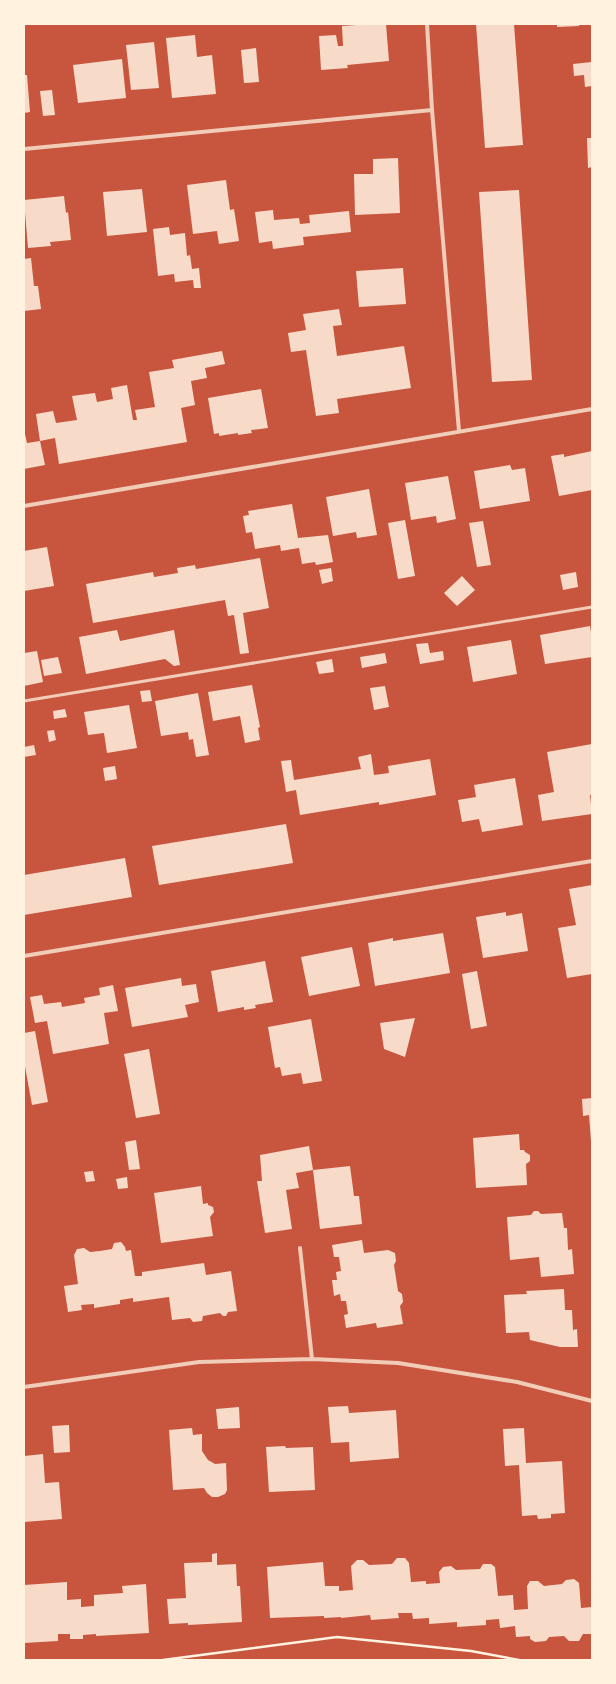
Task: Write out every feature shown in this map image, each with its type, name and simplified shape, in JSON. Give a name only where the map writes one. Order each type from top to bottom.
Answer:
[{"type":"street","points":[[427,24],[432,110],[459,431]]},
{"type":"street","points":[[24,149],[432,110]]},
{"type":"street","points":[[24,506],[592,409]]},
{"type":"street","points":[[24,956],[592,861]]},
{"type":"street","points":[[300,1248],[312,1359]]},
{"type":"street","points":[[24,1387],[199,1362],[312,1359],[398,1363],[517,1382],[592,1401]]},
{"type":"lane","points":[[24,701],[592,607]]},
{"type":"path","points":[[163,1660],[337,1637],[471,1651],[519,1660]]},
{"type":"building","points":[[386,24],[389,61],[347,65],[348,68],[321,70],[319,36],[336,35],[338,46],[343,46],[342,26]]},
{"type":"building","points":[[476,24],[514,24],[523,145],[485,148]]},
{"type":"building","points":[[557,24],[579,24],[579,26],[557,27]]},
{"type":"building","points":[[195,35],[197,57],[212,55],[216,94],[172,98],[166,38]]},
{"type":"building","points":[[154,42],[159,88],[131,90],[126,45]]},
{"type":"building","points":[[256,48],[259,82],[244,83],[241,50]]},
{"type":"building","points":[[122,59],[126,98],[78,103],[73,65]]},
{"type":"building","points":[[592,62],[592,86],[585,87],[584,75],[574,76],[573,64]]},
{"type":"building","points":[[24,75],[27,75],[30,112],[24,113]]},
{"type":"building","points":[[52,90],[55,115],[43,116],[40,91]]},
{"type":"building","points":[[587,138],[592,138],[592,167],[588,168]]},
{"type":"building","points":[[398,158],[400,213],[355,215],[354,174],[373,174],[373,159]]},
{"type":"building","points":[[226,180],[230,210],[234,209],[239,241],[219,244],[217,231],[193,234],[187,185]]},
{"type":"building","points":[[142,189],[147,232],[107,236],[103,192]]},
{"type":"building","points":[[519,190],[532,380],[492,382],[479,192]]},
{"type":"building","points":[[64,196],[66,213],[68,212],[71,240],[50,242],[51,246],[28,248],[24,200]]},
{"type":"building","points":[[273,210],[274,220],[299,218],[300,224],[310,223],[309,215],[349,211],[351,232],[303,237],[304,245],[273,249],[272,241],[259,243],[255,212]]},
{"type":"building","points":[[169,227],[170,235],[185,233],[187,256],[190,255],[192,269],[199,268],[201,288],[194,288],[193,280],[175,282],[174,274],[158,276],[153,229]]},
{"type":"building","points":[[31,258],[34,286],[38,286],[41,309],[24,311],[24,259]]},
{"type":"building","points":[[403,268],[406,304],[359,307],[356,271]]},
{"type":"building","points":[[339,309],[342,325],[333,326],[337,356],[404,346],[411,388],[337,399],[339,413],[316,416],[306,350],[291,352],[288,333],[306,330],[303,314]]},
{"type":"building","points":[[222,351],[225,364],[205,368],[207,378],[191,381],[195,405],[181,408],[187,442],[59,464],[55,438],[40,441],[36,414],[53,411],[56,423],[77,420],[72,396],[95,393],[97,402],[113,399],[111,388],[127,385],[133,420],[137,420],[135,410],[155,407],[149,372],[174,368],[172,360]]},
{"type":"building","points":[[261,389],[268,428],[251,430],[252,433],[238,435],[238,433],[219,436],[219,433],[214,434],[208,398]]},
{"type":"building","points":[[24,430],[27,443],[40,441],[45,465],[24,469]]},
{"type":"building","points":[[592,451],[592,490],[559,496],[551,456],[564,454],[564,457]]},
{"type":"building","points":[[510,465],[512,470],[525,468],[530,501],[480,509],[474,471]]},
{"type":"building","points":[[448,476],[456,519],[437,523],[436,516],[411,520],[405,483]]},
{"type":"building","points":[[369,489],[377,535],[357,538],[356,532],[333,536],[326,497]]},
{"type":"building","points":[[292,504],[298,538],[328,535],[333,562],[316,565],[315,562],[302,564],[299,548],[281,551],[280,545],[255,549],[252,532],[246,533],[243,516],[249,515],[248,511]]},
{"type":"building","points":[[405,520],[415,576],[398,579],[388,523]]},
{"type":"building","points":[[483,521],[491,565],[477,567],[469,523]]},
{"type":"building","points":[[47,547],[54,586],[24,591],[24,551]]},
{"type":"building","points":[[260,558],[269,608],[243,613],[249,653],[240,654],[234,615],[228,616],[225,600],[93,623],[86,584],[153,572],[154,577],[178,573],[177,568],[195,565],[196,569]]},
{"type":"building","points":[[331,568],[333,581],[322,584],[319,570]]},
{"type":"building","points":[[576,572],[578,587],[563,590],[560,575]]},
{"type":"building","points":[[462,576],[475,590],[457,606],[444,593]]},
{"type":"building","points":[[590,626],[592,657],[545,664],[540,635]]},
{"type":"building","points":[[117,630],[120,641],[174,630],[180,665],[174,666],[165,659],[86,674],[79,637]]},
{"type":"building","points":[[511,640],[517,674],[473,682],[467,647]]},
{"type":"building","points":[[428,643],[430,653],[443,651],[444,660],[420,664],[416,644]]},
{"type":"building","points":[[37,651],[43,682],[24,686],[24,653]]},
{"type":"building","points":[[385,653],[387,663],[362,668],[360,657]]},
{"type":"building","points":[[58,657],[62,673],[44,676],[41,660]]},
{"type":"building","points":[[332,659],[334,672],[319,674],[316,662]]},
{"type":"building","points":[[252,685],[260,727],[258,728],[260,740],[245,743],[240,716],[213,721],[208,692]]},
{"type":"building","points":[[385,686],[389,707],[374,710],[370,688]]},
{"type":"building","points":[[150,690],[152,701],[142,702],[140,691]]},
{"type":"building","points":[[198,693],[209,755],[196,757],[193,739],[189,740],[188,732],[161,736],[155,701]]},
{"type":"building","points":[[129,705],[137,748],[107,753],[104,733],[88,735],[84,712]]},
{"type":"building","points":[[65,709],[67,717],[54,719],[53,711]]},
{"type":"building","points":[[54,730],[56,740],[49,742],[47,731]]},
{"type":"building","points":[[592,744],[592,795],[590,795],[592,814],[542,821],[538,795],[554,792],[547,752]]},
{"type":"building","points":[[34,745],[36,755],[24,757],[24,747]]},
{"type":"building","points":[[371,754],[374,775],[389,773],[388,766],[430,759],[436,795],[379,805],[379,802],[300,815],[296,790],[286,792],[281,761],[291,760],[294,780],[361,769],[358,757]]},
{"type":"building","points":[[115,766],[117,779],[105,781],[103,768]]},
{"type":"building","points":[[515,778],[523,825],[482,832],[479,819],[462,822],[458,800],[476,797],[474,785]]},
{"type":"building","points":[[286,824],[293,863],[159,885],[152,846]]},
{"type":"building","points":[[125,858],[132,897],[24,915],[24,875]]},
{"type":"building","points":[[592,885],[592,974],[567,978],[558,928],[576,925],[569,889]]},
{"type":"building","points":[[506,912],[506,916],[522,913],[528,951],[483,958],[476,917]]},
{"type":"building","points":[[443,933],[450,973],[375,986],[368,943],[393,938],[393,941]]},
{"type":"building","points":[[352,947],[360,986],[309,996],[301,957]]},
{"type":"building","points":[[265,961],[273,1002],[255,1005],[256,1008],[244,1010],[244,1007],[218,1012],[211,971]]},
{"type":"building","points":[[477,971],[487,1026],[471,1029],[462,974]]},
{"type":"building","points":[[181,978],[182,986],[196,984],[199,1002],[185,1005],[188,1017],[132,1027],[125,988]]},
{"type":"building","points":[[113,985],[118,1011],[104,1013],[109,1044],[53,1054],[47,1021],[35,1023],[30,997],[42,995],[44,1004],[61,1002],[62,1007],[85,1003],[84,998],[100,995],[99,988]]},
{"type":"building","points":[[415,1018],[405,1057],[384,1049],[380,1023]]},
{"type":"building","points":[[311,1019],[322,1081],[303,1084],[301,1073],[282,1076],[280,1067],[275,1068],[268,1027]]},
{"type":"building","points":[[35,1031],[48,1102],[32,1105],[24,1061],[24,1033]]},
{"type":"building","points":[[149,1049],[160,1114],[136,1118],[124,1054]]},
{"type":"building","points":[[592,1098],[591,1141],[589,1115],[583,1116],[582,1099]]},
{"type":"building","points":[[519,1134],[520,1150],[524,1150],[530,1155],[530,1161],[526,1164],[527,1185],[476,1188],[473,1138]]},
{"type":"building","points":[[136,1140],[140,1169],[129,1170],[125,1142]]},
{"type":"building","points":[[309,1146],[313,1170],[296,1173],[299,1188],[286,1190],[292,1229],[265,1233],[257,1181],[262,1181],[260,1155]]},
{"type":"building","points":[[350,1166],[354,1196],[359,1196],[362,1224],[320,1229],[313,1170]]},
{"type":"building","points":[[93,1171],[95,1181],[86,1182],[84,1172]]},
{"type":"building","points":[[127,1177],[128,1188],[118,1189],[116,1179]]},
{"type":"building","points":[[201,1186],[203,1204],[208,1203],[208,1205],[213,1207],[214,1212],[210,1217],[213,1236],[161,1243],[154,1193]]},
{"type":"building","points":[[534,1211],[538,1211],[541,1214],[562,1213],[564,1228],[567,1228],[568,1250],[572,1249],[574,1274],[541,1277],[539,1257],[510,1260],[507,1217],[531,1215]]},
{"type":"building","points":[[362,1240],[364,1253],[388,1250],[395,1253],[396,1261],[394,1265],[398,1291],[402,1294],[403,1302],[400,1306],[403,1324],[377,1328],[376,1323],[346,1328],[344,1315],[348,1314],[346,1301],[341,1301],[340,1294],[334,1296],[332,1280],[337,1280],[336,1272],[341,1271],[339,1257],[334,1257],[332,1245]]},
{"type":"building","points":[[121,1242],[126,1251],[131,1250],[135,1276],[142,1276],[142,1272],[204,1263],[206,1275],[231,1271],[237,1311],[228,1312],[226,1316],[223,1316],[220,1313],[203,1316],[202,1321],[193,1322],[190,1318],[172,1320],[169,1297],[133,1302],[133,1298],[120,1300],[120,1304],[94,1308],[94,1304],[81,1305],[82,1310],[68,1312],[64,1286],[78,1284],[74,1255],[77,1249],[84,1248],[90,1252],[100,1251],[112,1249],[114,1243]]},
{"type":"building","points":[[564,1289],[565,1310],[572,1310],[573,1330],[577,1329],[578,1347],[560,1347],[530,1340],[529,1332],[506,1333],[504,1295],[527,1294],[526,1291]]},
{"type":"building","points":[[348,1406],[349,1413],[396,1410],[399,1458],[350,1462],[349,1442],[331,1443],[328,1407]]},
{"type":"building","points":[[239,1407],[240,1428],[218,1429],[216,1409]]},
{"type":"building","points":[[69,1425],[70,1452],[54,1453],[52,1426]]},
{"type":"building","points":[[192,1428],[193,1435],[202,1434],[202,1451],[208,1460],[215,1464],[226,1463],[227,1490],[225,1494],[218,1497],[212,1497],[204,1488],[173,1490],[169,1430]]},
{"type":"building","points":[[524,1428],[526,1463],[562,1461],[565,1513],[551,1514],[551,1518],[538,1519],[537,1515],[522,1516],[519,1465],[505,1466],[503,1429]]},
{"type":"building","points":[[285,1446],[286,1448],[313,1447],[315,1490],[269,1492],[266,1447]]},
{"type":"building","points":[[43,1454],[45,1483],[59,1482],[62,1519],[24,1522],[24,1456]]},
{"type":"building","points":[[217,1553],[217,1565],[236,1564],[237,1586],[240,1586],[242,1622],[188,1625],[188,1623],[169,1624],[167,1599],[186,1598],[184,1563],[212,1562],[212,1554]]},
{"type":"building","points":[[397,1558],[405,1558],[409,1563],[411,1582],[426,1581],[426,1584],[440,1583],[439,1572],[443,1567],[451,1566],[456,1570],[480,1569],[483,1564],[491,1564],[495,1567],[498,1596],[513,1595],[514,1610],[528,1609],[527,1586],[530,1581],[538,1581],[544,1586],[562,1584],[566,1580],[574,1579],[579,1583],[581,1608],[592,1607],[592,1634],[583,1634],[579,1641],[569,1641],[564,1636],[549,1637],[546,1641],[535,1642],[530,1639],[530,1636],[516,1637],[515,1626],[500,1628],[499,1619],[486,1620],[486,1625],[457,1627],[457,1622],[429,1624],[429,1618],[413,1619],[412,1613],[398,1613],[399,1618],[371,1620],[370,1615],[341,1618],[324,1618],[324,1616],[270,1618],[267,1567],[323,1562],[325,1586],[339,1586],[339,1591],[353,1590],[351,1566],[357,1560],[363,1560],[369,1565],[392,1564]]},
{"type":"building","points":[[67,1582],[67,1600],[81,1599],[81,1607],[94,1606],[94,1595],[123,1593],[122,1586],[146,1584],[149,1633],[96,1636],[96,1634],[83,1635],[83,1639],[70,1639],[70,1634],[58,1634],[58,1641],[24,1643],[24,1585]]}]
